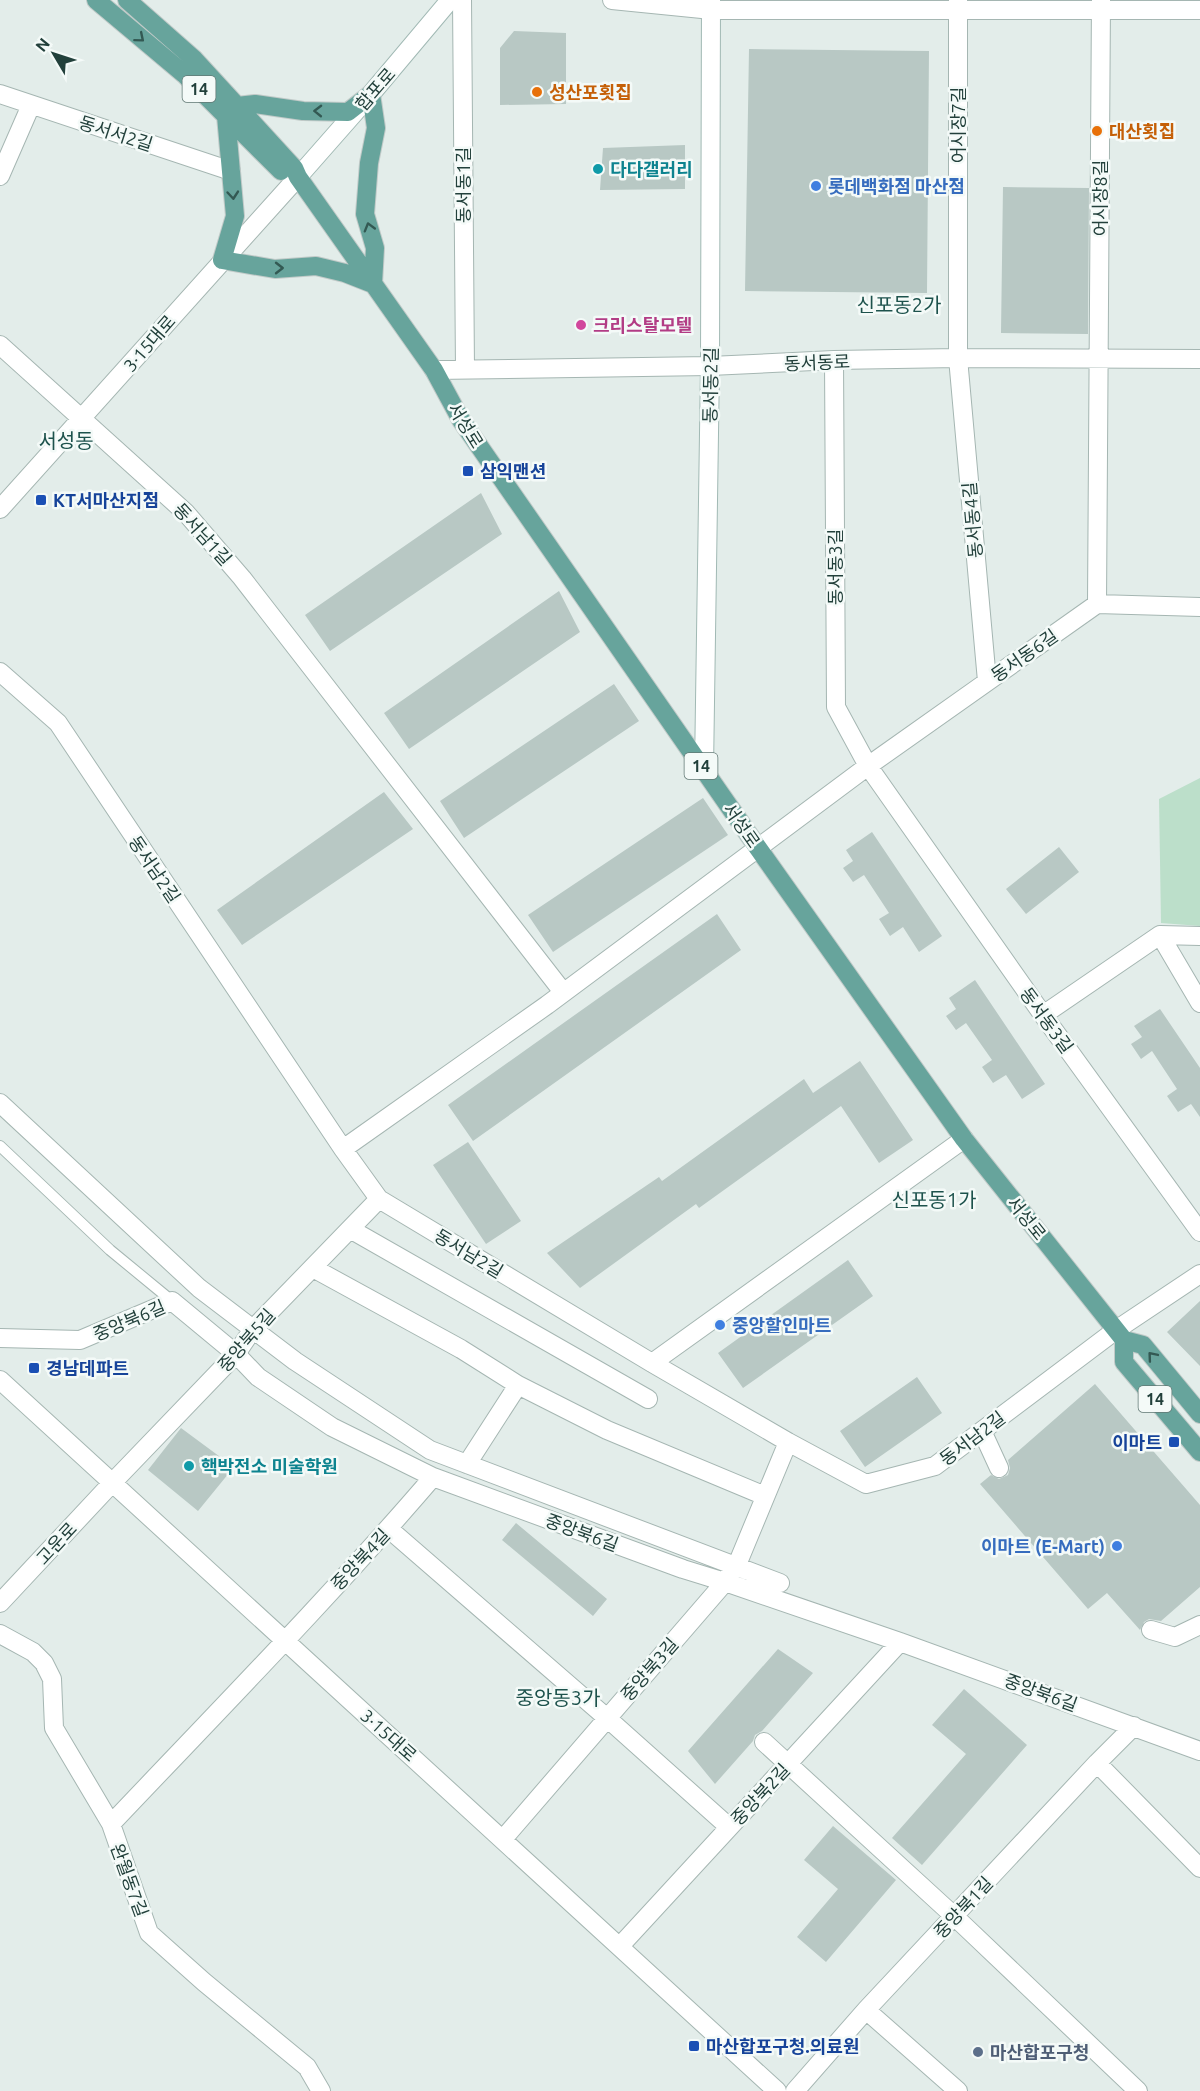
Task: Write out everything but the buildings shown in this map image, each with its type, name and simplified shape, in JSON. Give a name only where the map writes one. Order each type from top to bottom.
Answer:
[{"type":"main road","name":"14","points":[[96,0],[231,111],[294,168],[298,177]]},
{"type":"main road","name":"14","points":[[128,0],[194,58],[231,111]]},
{"type":"main road","points":[[371,94],[376,128],[369,163],[365,214],[375,249],[373,284],[345,273],[315,266],[275,268],[222,260],[235,216],[231,171],[231,111],[255,104],[303,111],[348,112],[371,94]]},
{"type":"main road","name":"서성로","points":[[298,177],[434,370],[461,420],[758,848],[964,1139],[1120,1335],[1143,1345],[1200,1414]]},
{"type":"main road","name":"서성로","points":[[1120,1335],[1124,1362],[1200,1452]]},
{"type":"street","name":"합포로","points":[[298,177],[450,0]]},
{"type":"street","name":"동서동1길","points":[[462,0],[465,370]]},
{"type":"street","points":[[612,0],[711,5],[1101,5],[1200,10]]},
{"type":"street","name":"동서동2길","points":[[704,770],[710,366],[711,5]]},
{"type":"street","name":"어시장7길","points":[[958,5],[958,358]]},
{"type":"street","name":"어시장8길","points":[[1097,604],[1101,5]]},
{"type":"street","name":"동서서2길","points":[[0,94],[231,171]]},
{"type":"street","points":[[0,176],[31,105]]},
{"type":"street","name":"3·15대로","points":[[0,509],[298,177]]},
{"type":"street","name":"동서남1길","points":[[0,345],[186,513],[242,578],[563,992]]},
{"type":"street","name":"동서동로","points":[[434,370],[710,366],[834,360],[958,358],[1200,358]]},
{"type":"street","name":"동서동4길","points":[[958,358],[987,681]]},
{"type":"street","name":"동서동3길","points":[[834,360],[836,707],[868,766],[1043,1016],[1200,1232]]},
{"type":"street","points":[[1097,604],[1200,607]]},
{"type":"street","name":"동서동6길","points":[[343,1149],[563,992],[868,766],[1097,604]]},
{"type":"street","name":"동서남2길","points":[[0,672],[58,723],[343,1149],[379,1199],[652,1363],[788,1442],[866,1484],[935,1466],[1120,1335]]},
{"type":"street","points":[[1043,1016],[1160,935],[1200,936]]},
{"type":"street","points":[[1160,935],[1200,1003]]},
{"type":"street","points":[[0,1103],[199,1288],[295,1361],[430,1450],[730,1574],[780,1583]]},
{"type":"street","points":[[652,1363],[964,1139]]},
{"type":"street","name":"중앙북5길","points":[[112,1482],[236,1354],[253,1329],[379,1199]]},
{"type":"street","points":[[350,1229],[648,1399]]},
{"type":"street","points":[[313,1268],[461,1349],[518,1385],[607,1430],[765,1496]]},
{"type":"street","points":[[1120,1335],[1200,1274]]},
{"type":"street","name":"중앙북6길","points":[[0,1338],[80,1340],[172,1301],[236,1354],[258,1377],[332,1426],[433,1477],[683,1569],[730,1574],[900,1642],[1200,1751]]},
{"type":"street","name":"3·15대로","points":[[0,1380],[777,2091]]},
{"type":"street","points":[[467,1464],[518,1385]]},
{"type":"street","points":[[982,1431],[999,1468]]},
{"type":"street","name":"중앙북3길","points":[[503,1839],[730,1574],[739,1560],[788,1442]]},
{"type":"street","name":"중앙북4길","points":[[111,1824],[389,1528],[433,1477]]},
{"type":"street","name":"고운로","points":[[0,1603],[112,1482]]},
{"type":"street","points":[[389,1528],[729,1827]]},
{"type":"street","points":[[1151,1630],[1175,1637],[1200,1625]]},
{"type":"street","name":"완월동7길","points":[[0,1634],[33,1652],[44,1663],[52,1679],[54,1728],[111,1824],[149,1933],[307,2067],[321,2091]]},
{"type":"street","name":"중앙북2길","points":[[620,1946],[900,1642]]},
{"type":"street","name":"중앙북1길","points":[[795,2091],[866,2010],[1134,1726]]},
{"type":"street","points":[[764,1742],[786,1765],[954,1916],[1137,2091]]},
{"type":"street","points":[[1097,1763],[1200,1868]]},
{"type":"street","points":[[866,2010],[958,2091]]},
{"type":"lane","points":[[0,1146],[110,1250],[172,1301]]},
{"type":"green space","points":[[1200,778],[1200,926],[1161,923],[1159,799]]},
{"type":"place","name":"성산포횟집","points":[[537,92]]},
{"type":"place","name":"대산횟집","points":[[1097,131]]},
{"type":"place","name":"다다갤러리","points":[[598,169]]},
{"type":"place","name":"롯데백화점 마산점","points":[[816,186]]},
{"type":"place","name":"크리스탈모텔","points":[[581,325]]},
{"type":"place","name":"삼익맨션","points":[[468,471]]},
{"type":"place","name":"KT서마산지점","points":[[41,500]]},
{"type":"place","name":"중앙할인마트","points":[[720,1325]]},
{"type":"place","name":"경남데파트","points":[[34,1368]]},
{"type":"place","name":"이마트","points":[[1174,1442]]},
{"type":"place","name":"핵박전소 미술학원","points":[[189,1466]]},
{"type":"place","name":"이마트 (E-Mart)","points":[[1117,1546]]},
{"type":"place","name":"마산합포구청.의료원","points":[[694,2046]]},
{"type":"place","name":"마산합포구청","points":[[978,2052]]},
{"type":"district","name":"신포동2가","points":[[899,304]]},
{"type":"district","name":"서성동","points":[[66,440]]},
{"type":"district","name":"신포동1가","points":[[934,1199]]},
{"type":"district","name":"중앙동3가","points":[[558,1697]]}]
